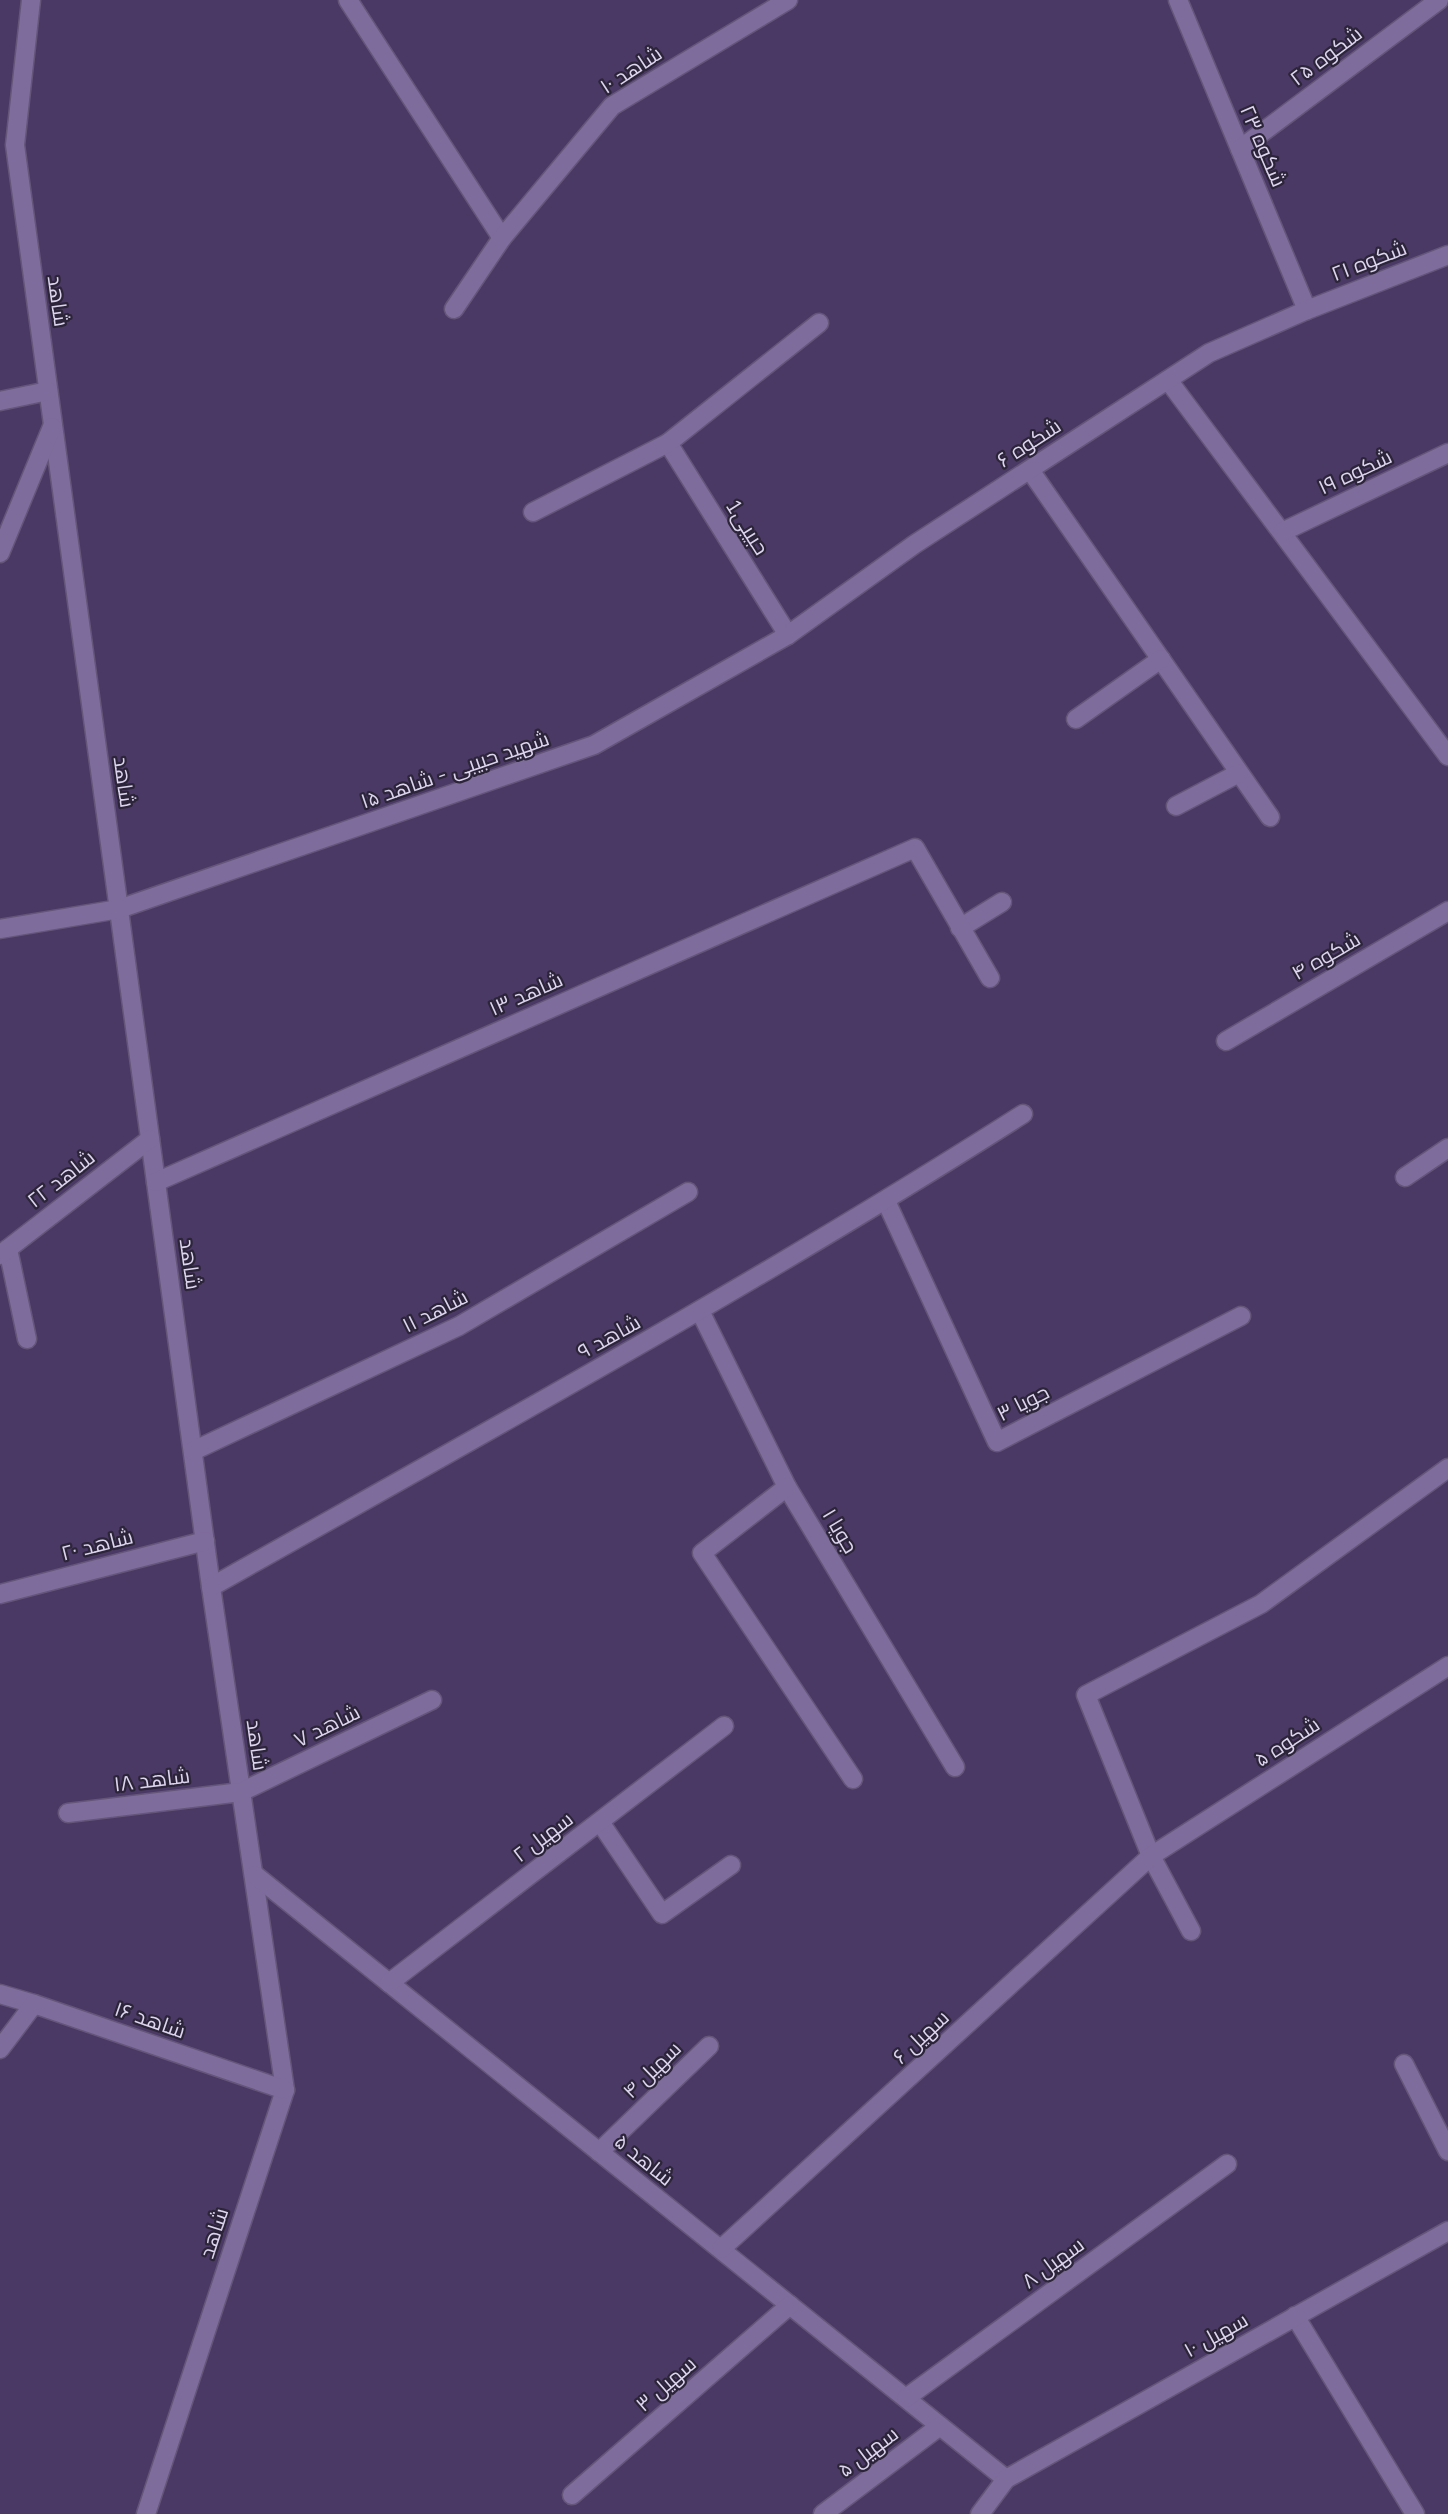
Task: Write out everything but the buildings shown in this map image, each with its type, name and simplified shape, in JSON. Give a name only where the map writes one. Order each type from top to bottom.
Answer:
[{"type":"street","name":"شاهد","points":[[31,0],[7,146],[48,391],[211,1587],[285,2090],[146,2514]]},
{"type":"street","points":[[348,0],[502,238]]},
{"type":"street","name":"شاهد ۱۰","points":[[454,309],[502,238],[612,106],[788,0]]},
{"type":"street","name":"شکوه ۲۳","points":[[1178,0],[1307,310]]},
{"type":"street","name":"شکوه ۲۵","points":[[1240,149],[1439,0]]},
{"type":"street","name":"شکوه ۲۱","points":[[1307,310],[1448,255]]},
{"type":"street","name":"شکوه ۶","points":[[788,635],[915,544],[1209,353],[1307,310]]},
{"type":"street","points":[[533,512],[668,443],[819,323]]},
{"type":"street","points":[[1168,380],[1445,746]]},
{"type":"street","points":[[0,401],[48,391]]},
{"type":"street","points":[[0,553],[52,425]]},
{"type":"street","name":"حبیبی1","points":[[668,443],[788,635]]},
{"type":"street","name":"شکوه ۱۹","points":[[1282,532],[1448,453]]},
{"type":"street","points":[[1030,470],[1270,817]]},
{"type":"street","name":"شهید حبیبی - شاهد ۱۵","points":[[0,929],[119,909],[594,745],[788,635]]},
{"type":"street","points":[[1076,719],[1161,659]]},
{"type":"street","points":[[1176,806],[1239,772]]},
{"type":"street","name":"شاهد ۱۳","points":[[156,1182],[915,848],[960,928]]},
{"type":"street","points":[[990,978],[960,928],[1002,902]]},
{"type":"street","name":"شکوه ۴","points":[[1226,1041],[1448,910]]},
{"type":"street","name":"شاهد ۹","points":[[211,1587],[700,1311],[886,1201],[1023,1114]]},
{"type":"street","name":"شاهد ۲۲","points":[[4,1252],[150,1139]]},
{"type":"street","points":[[1405,1177],[1448,1148]]},
{"type":"street","name":"شاهد ۱۱","points":[[193,1451],[459,1326],[687,1192]]},
{"type":"street","name":"جویا ۳","points":[[886,1201],[997,1442],[1241,1316]]},
{"type":"street","points":[[4,1252],[27,1339]]},
{"type":"street","name":"جویا ۱","points":[[700,1311],[788,1487],[954,1767]]},
{"type":"street","points":[[1191,1931],[1151,1856],[1086,1695],[1261,1604],[1448,1467]]},
{"type":"street","points":[[788,1487],[702,1553],[853,1779]]},
{"type":"street","name":"شاهد ۲۰","points":[[0,1594],[205,1541]]},
{"type":"street","name":"شکوه ۵","points":[[1151,1856],[1448,1666]]},
{"type":"street","name":"شاهد ۷","points":[[241,1792],[432,1700]]},
{"type":"street","name":"سهیل ۲","points":[[389,1983],[724,1726]]},
{"type":"street","name":"شاهد ۱۸","points":[[68,1813],[241,1792]]},
{"type":"street","points":[[600,1822],[662,1914],[731,1865]]},
{"type":"street","name":"سهیل ۶","points":[[721,2249],[1151,1856]]},
{"type":"street","name":"شاهد ۵","points":[[255,1875],[1006,2479]]},
{"type":"street","name":"شاهد ۱۶","points":[[0,1994],[285,2090]]},
{"type":"street","points":[[0,2049],[34,2004]]},
{"type":"street","name":"سهیل ۴","points":[[599,2152],[709,2046]]},
{"type":"street","points":[[1404,2064],[1448,2151]]},
{"type":"street","name":"سهیل ۸","points":[[906,2398],[1227,2164]]},
{"type":"street","name":"سهیل ۱۰","points":[[1006,2479],[1448,2231]]},
{"type":"street","name":"سهیل ۳","points":[[572,2496],[790,2306]]},
{"type":"street","points":[[1295,2316],[1415,2514]]},
{"type":"street","name":"سهیل ۵","points":[[823,2514],[940,2426]]},
{"type":"street","points":[[980,2514],[1006,2479]]}]
